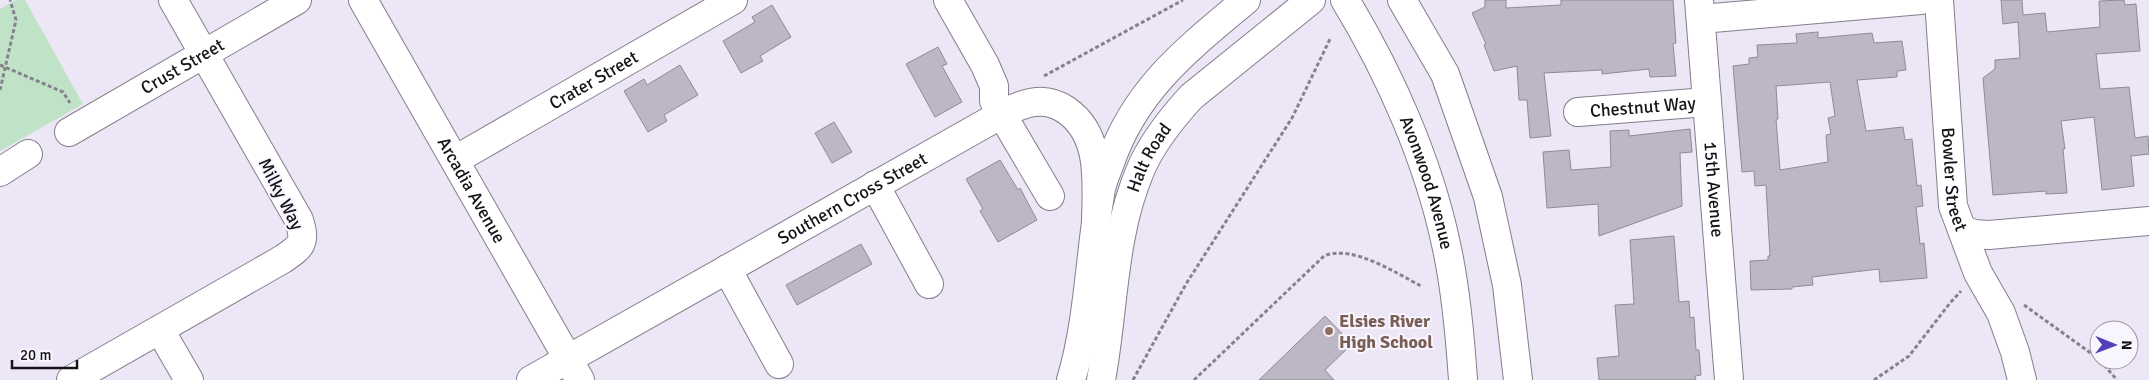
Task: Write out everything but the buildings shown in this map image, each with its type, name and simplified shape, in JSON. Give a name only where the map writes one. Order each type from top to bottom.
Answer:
[{"type":"street","name":"Milky Way","points":[[72,380],[283,259],[302,244],[303,234],[298,220],[174,0]]},
{"type":"street","name":"Crust Street","points":[[69,132],[297,0]]},
{"type":"street","name":"Arcadia Avenue","points":[[363,0],[574,369]]},
{"type":"street","name":"Crater Street","points":[[454,160],[733,0]]},
{"type":"street","points":[[948,0],[985,65],[994,86],[994,100],[1050,196]]},
{"type":"street","name":"Halt Road","points":[[1072,380],[1102,186],[1114,151],[1136,108],[1152,87],[1178,58],[1246,0]]},
{"type":"street","name":"Halt Road","points":[[1101,380],[1124,223],[1134,188],[1152,147],[1178,111],[1191,97],[1311,0]]},
{"type":"street","name":"Avonwood Avenue","points":[[1345,0],[1374,48],[1391,82],[1436,204],[1454,286],[1463,380]]},
{"type":"street","points":[[1402,0],[1445,74],[1488,197],[1508,285],[1518,380]]},
{"type":"street","points":[[1700,10],[1921,0]]},
{"type":"street","name":"Bowler Street","points":[[1939,0],[1953,206],[1963,230],[1974,234],[1989,235],[2149,221]]},
{"type":"street","name":"15th Avenue","points":[[1700,10],[1729,380]]},
{"type":"street","name":"Southern Cross Street","points":[[531,380],[574,369],[727,269],[1002,114],[1018,106],[1040,100],[1063,108],[1075,116],[1088,133],[1093,148],[1096,168],[1096,227]]},
{"type":"street","name":"Chestnut Way","points":[[1578,112],[1707,102]]},
{"type":"street","points":[[0,172],[28,154]]},
{"type":"street","points":[[875,185],[929,284]]},
{"type":"street","points":[[1963,230],[1978,273],[2001,313],[2016,352],[2022,380]]},
{"type":"street","points":[[727,269],[779,364]]},
{"type":"street","points":[[160,330],[189,380]]},
{"type":"path","points":[[0,90],[16,20],[10,0]]},
{"type":"path","points":[[1041,77],[1183,0]]},
{"type":"path","points":[[1133,380],[1186,284],[1292,118],[1330,39]]},
{"type":"path","points":[[0,65],[63,92]]},
{"type":"path","points":[[1194,380],[1324,256],[1332,252],[1357,256],[1384,266],[1421,286]]},
{"type":"path","points":[[2109,370],[2118,380]]},
{"type":"green space","points":[[16,0],[25,0],[83,104],[0,151],[0,9]]},
{"type":"place","name":"Elsies River High School","points":[[1329,331]]}]
